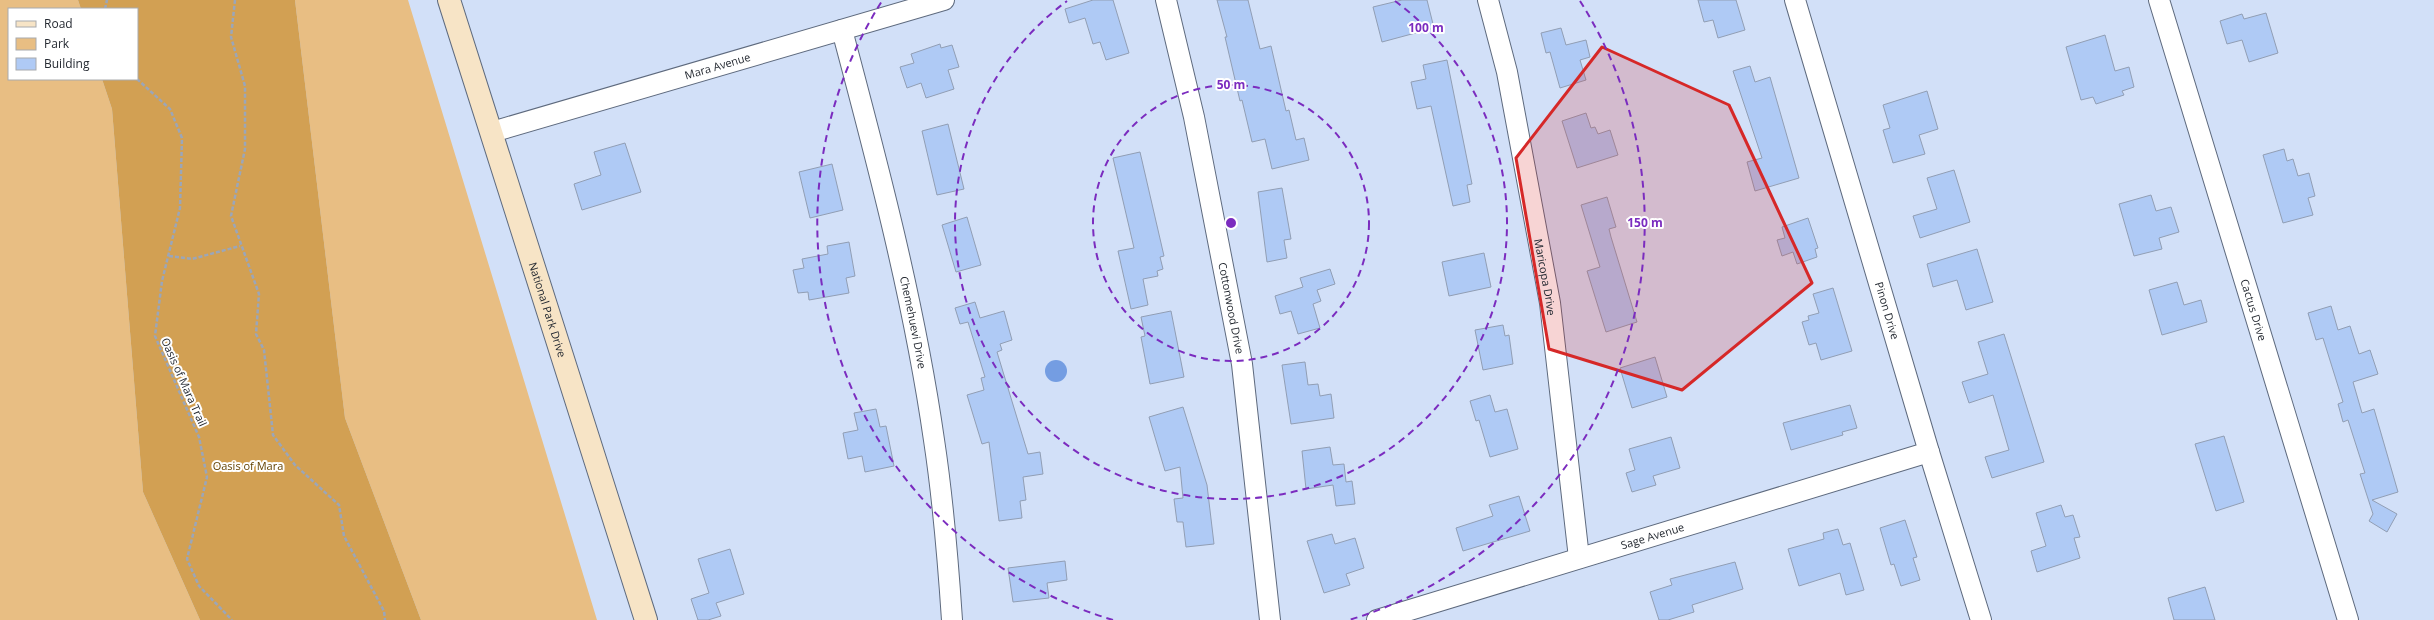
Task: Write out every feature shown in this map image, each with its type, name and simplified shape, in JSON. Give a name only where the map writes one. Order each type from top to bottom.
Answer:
[{"type":"street","name":"National Park Drive","points":[[449,0],[646,620]]},
{"type":"street","name":"Mara Avenue","points":[[492,132],[944,0]]},
{"type":"street","name":"Cottonwood Drive","points":[[1166,0],[1194,117],[1242,364],[1270,620]]},
{"type":"street","name":"Maricopa Drive","points":[[1488,0],[1506,72],[1550,303],[1579,558]]},
{"type":"street","name":"Pinon Drive","points":[[1795,0],[1929,452],[1981,620]]},
{"type":"street","name":"Cactus Drive","points":[[2159,0],[2348,620]]},
{"type":"street","name":"Chemehuevi Drive","points":[[842,30],[882,183],[917,341],[934,440],[946,538],[952,620]]},
{"type":"street","name":"Sage Avenue","points":[[1376,620],[1929,452]]},
{"type":"path","points":[[235,0],[231,36],[245,86],[245,149],[231,216],[240,246],[259,294],[256,334],[264,350],[274,435],[295,465],[339,505],[344,536],[384,611],[385,620]]},
{"type":"path","name":"Oasis of Mara Trail","points":[[138,80],[170,110],[182,138],[180,208],[162,281],[155,336],[199,437],[207,477],[188,559],[198,586],[232,620]]},
{"type":"path","points":[[169,256],[192,259],[240,246]]},
{"type":"highlighted area","points":[[1602,47],[1729,105],[1812,283],[1682,390],[1549,349],[1516,158]]},
{"type":"green space","points":[[0,0],[78,0],[81,8],[8,8],[8,80],[102,80],[112,109],[143,492],[200,620],[0,620]]},
{"type":"green space","name":"Oasis of Mara","points":[[78,0],[295,0],[345,418],[421,620],[200,620],[143,492],[112,109],[102,80],[138,80],[138,8],[81,8]]},
{"type":"green space","points":[[295,0],[408,0],[597,620],[421,620],[345,418]]},
{"type":"water","points":[[1056,360],[1060,361],[1066,367],[1066,375],[1060,381],[1056,382],[1052,381],[1046,375],[1045,371],[1046,367],[1052,361]]},
{"type":"building","points":[[1093,0],[1113,0],[1129,53],[1106,60],[1100,42],[1093,44],[1085,18],[1069,23],[1065,9]]},
{"type":"building","points":[[1217,0],[1248,0],[1260,49],[1271,46],[1286,111],[1289,110],[1296,140],[1304,138],[1309,160],[1272,169],[1265,139],[1252,142],[1242,100],[1240,101],[1225,37],[1227,37]]},
{"type":"building","points":[[1402,0],[1427,0],[1434,28],[1382,42],[1373,7]]},
{"type":"building","points":[[1698,0],[1736,0],[1745,30],[1718,38],[1713,20],[1704,22]]},
{"type":"building","points":[[2266,13],[2278,53],[2249,62],[2242,40],[2227,44],[2220,21],[2242,14],[2244,19]]},
{"type":"building","points":[[1561,28],[1566,45],[1586,40],[1590,57],[1580,60],[1586,80],[1560,88],[1550,52],[1546,53],[1541,33]]},
{"type":"building","points":[[2105,35],[2115,71],[2129,67],[2134,87],[2122,91],[2124,95],[2096,104],[2093,97],[2081,100],[2066,47]]},
{"type":"building","points":[[940,44],[941,48],[952,45],[959,67],[948,70],[954,89],[926,98],[921,83],[907,88],[900,67],[914,63],[911,54]]},
{"type":"building","points":[[1447,60],[1472,184],[1467,185],[1470,202],[1453,206],[1431,106],[1417,109],[1411,82],[1426,79],[1423,65]]},
{"type":"building","points":[[1750,66],[1755,82],[1770,77],[1799,178],[1755,191],[1747,162],[1762,158],[1733,71]]},
{"type":"building","points":[[1927,91],[1938,129],[1919,135],[1925,154],[1893,163],[1883,130],[1890,128],[1883,105]]},
{"type":"building","points":[[1586,113],[1591,128],[1595,127],[1598,134],[1610,130],[1618,155],[1577,168],[1562,121]]},
{"type":"building","points":[[948,124],[964,189],[937,195],[922,131]]},
{"type":"building","points":[[625,143],[641,192],[582,210],[574,184],[601,175],[594,152]]},
{"type":"building","points":[[2284,149],[2287,161],[2293,159],[2298,176],[2309,173],[2315,196],[2308,198],[2313,215],[2283,223],[2263,155]]},
{"type":"building","points":[[1140,152],[1164,256],[1160,257],[1163,269],[1157,271],[1158,276],[1143,279],[1148,305],[1131,309],[1118,251],[1134,248],[1113,158]]},
{"type":"building","points":[[832,164],[843,210],[810,218],[799,172]]},
{"type":"building","points":[[1954,170],[1970,222],[1920,238],[1913,216],[1937,209],[1927,178]]},
{"type":"building","points":[[1282,188],[1291,239],[1284,240],[1287,258],[1267,262],[1258,192]]},
{"type":"building","points":[[2151,195],[2156,211],[2171,207],[2179,232],[2159,238],[2162,249],[2134,256],[2119,204]]},
{"type":"building","points":[[1607,197],[1616,227],[1609,229],[1637,322],[1606,332],[1587,271],[1600,267],[1581,205]]},
{"type":"building","points":[[967,217],[981,265],[956,272],[942,225]]},
{"type":"building","points":[[1808,218],[1818,248],[1815,249],[1817,257],[1797,264],[1793,252],[1782,256],[1777,240],[1785,238],[1782,227]]},
{"type":"building","points":[[849,242],[855,276],[846,278],[849,293],[809,300],[808,292],[798,293],[793,270],[804,268],[802,259],[828,254],[827,246]]},
{"type":"building","points":[[1977,249],[1993,302],[1966,310],[1957,280],[1933,287],[1927,264]]},
{"type":"building","points":[[1484,253],[1491,287],[1449,296],[1442,262]]},
{"type":"building","points":[[1330,269],[1335,284],[1317,290],[1321,301],[1313,304],[1320,328],[1298,334],[1291,311],[1280,314],[1275,296],[1303,287],[1300,278]]},
{"type":"building","points":[[2177,282],[2184,305],[2201,300],[2207,322],[2162,335],[2149,290]]},
{"type":"building","points":[[1833,288],[1852,351],[1821,360],[1816,343],[1809,345],[1802,322],[1809,320],[1808,316],[1819,313],[1813,294]]},
{"type":"building","points":[[975,302],[980,318],[1004,311],[1012,340],[1000,344],[1002,350],[997,352],[1028,454],[1040,452],[1043,474],[1023,477],[1026,500],[1020,501],[1022,518],[999,521],[989,442],[982,444],[967,395],[984,390],[981,378],[985,377],[968,322],[960,324],[955,308]]},
{"type":"building","points":[[2331,306],[2338,330],[2350,326],[2359,354],[2370,350],[2378,374],[2353,382],[2362,413],[2374,409],[2398,492],[2372,500],[2397,514],[2387,532],[2369,521],[2373,514],[2360,474],[2365,473],[2348,420],[2343,422],[2338,404],[2343,402],[2323,338],[2316,340],[2308,313]]},
{"type":"building","points":[[1171,311],[1184,377],[1150,384],[1141,337],[1145,336],[1141,317]]},
{"type":"building","points":[[1503,325],[1505,336],[1509,335],[1513,364],[1483,370],[1475,330]]},
{"type":"building","points":[[2004,334],[2044,462],[1992,478],[1985,457],[2009,450],[1993,395],[1969,403],[1962,382],[1988,374],[1978,342]]},
{"type":"building","points":[[1655,357],[1667,397],[1632,408],[1620,368]]},
{"type":"building","points":[[1305,362],[1308,385],[1318,384],[1320,396],[1331,394],[1334,418],[1291,424],[1282,365]]},
{"type":"building","points":[[1490,395],[1495,412],[1507,409],[1518,449],[1490,457],[1479,420],[1476,421],[1470,401]]},
{"type":"building","points":[[1850,405],[1857,428],[1842,432],[1843,435],[1791,450],[1783,423]]},
{"type":"building","points":[[1183,407],[1207,485],[1214,544],[1186,547],[1183,522],[1177,522],[1174,499],[1183,498],[1180,467],[1165,471],[1149,417]]},
{"type":"building","points":[[876,409],[880,427],[886,426],[894,466],[865,472],[862,456],[848,459],[843,433],[858,430],[854,413]]},
{"type":"building","points":[[2224,436],[2244,502],[2216,511],[2195,444]]},
{"type":"building","points":[[1671,437],[1680,468],[1653,476],[1656,485],[1632,492],[1626,473],[1635,470],[1629,449]]},
{"type":"building","points":[[1330,447],[1333,465],[1344,464],[1346,482],[1352,481],[1355,504],[1336,506],[1333,485],[1306,489],[1302,451]]},
{"type":"building","points":[[1519,496],[1530,531],[1463,551],[1456,528],[1493,516],[1489,505]]},
{"type":"building","points":[[2061,505],[2065,517],[2073,515],[2080,537],[2074,538],[2080,558],[2037,572],[2031,551],[2046,546],[2036,513]]},
{"type":"building","points":[[1905,520],[1917,557],[1913,558],[1920,580],[1901,586],[1894,564],[1891,565],[1880,528]]},
{"type":"building","points":[[1838,529],[1843,545],[1850,543],[1864,590],[1846,595],[1840,573],[1799,586],[1788,549],[1824,539],[1823,533]]},
{"type":"building","points":[[1332,534],[1335,544],[1355,538],[1364,568],[1346,574],[1350,585],[1324,593],[1307,541]]},
{"type":"building","points":[[730,549],[744,594],[716,603],[721,616],[708,620],[698,620],[691,599],[709,593],[698,559]]},
{"type":"building","points":[[1065,561],[1067,580],[1047,583],[1049,598],[1013,602],[1008,568]]},
{"type":"building","points":[[1735,562],[1743,589],[1692,605],[1694,612],[1668,620],[1659,620],[1650,592],[1672,585],[1670,579]]},
{"type":"building","points":[[2205,587],[2215,620],[2174,620],[2168,598]]}]
